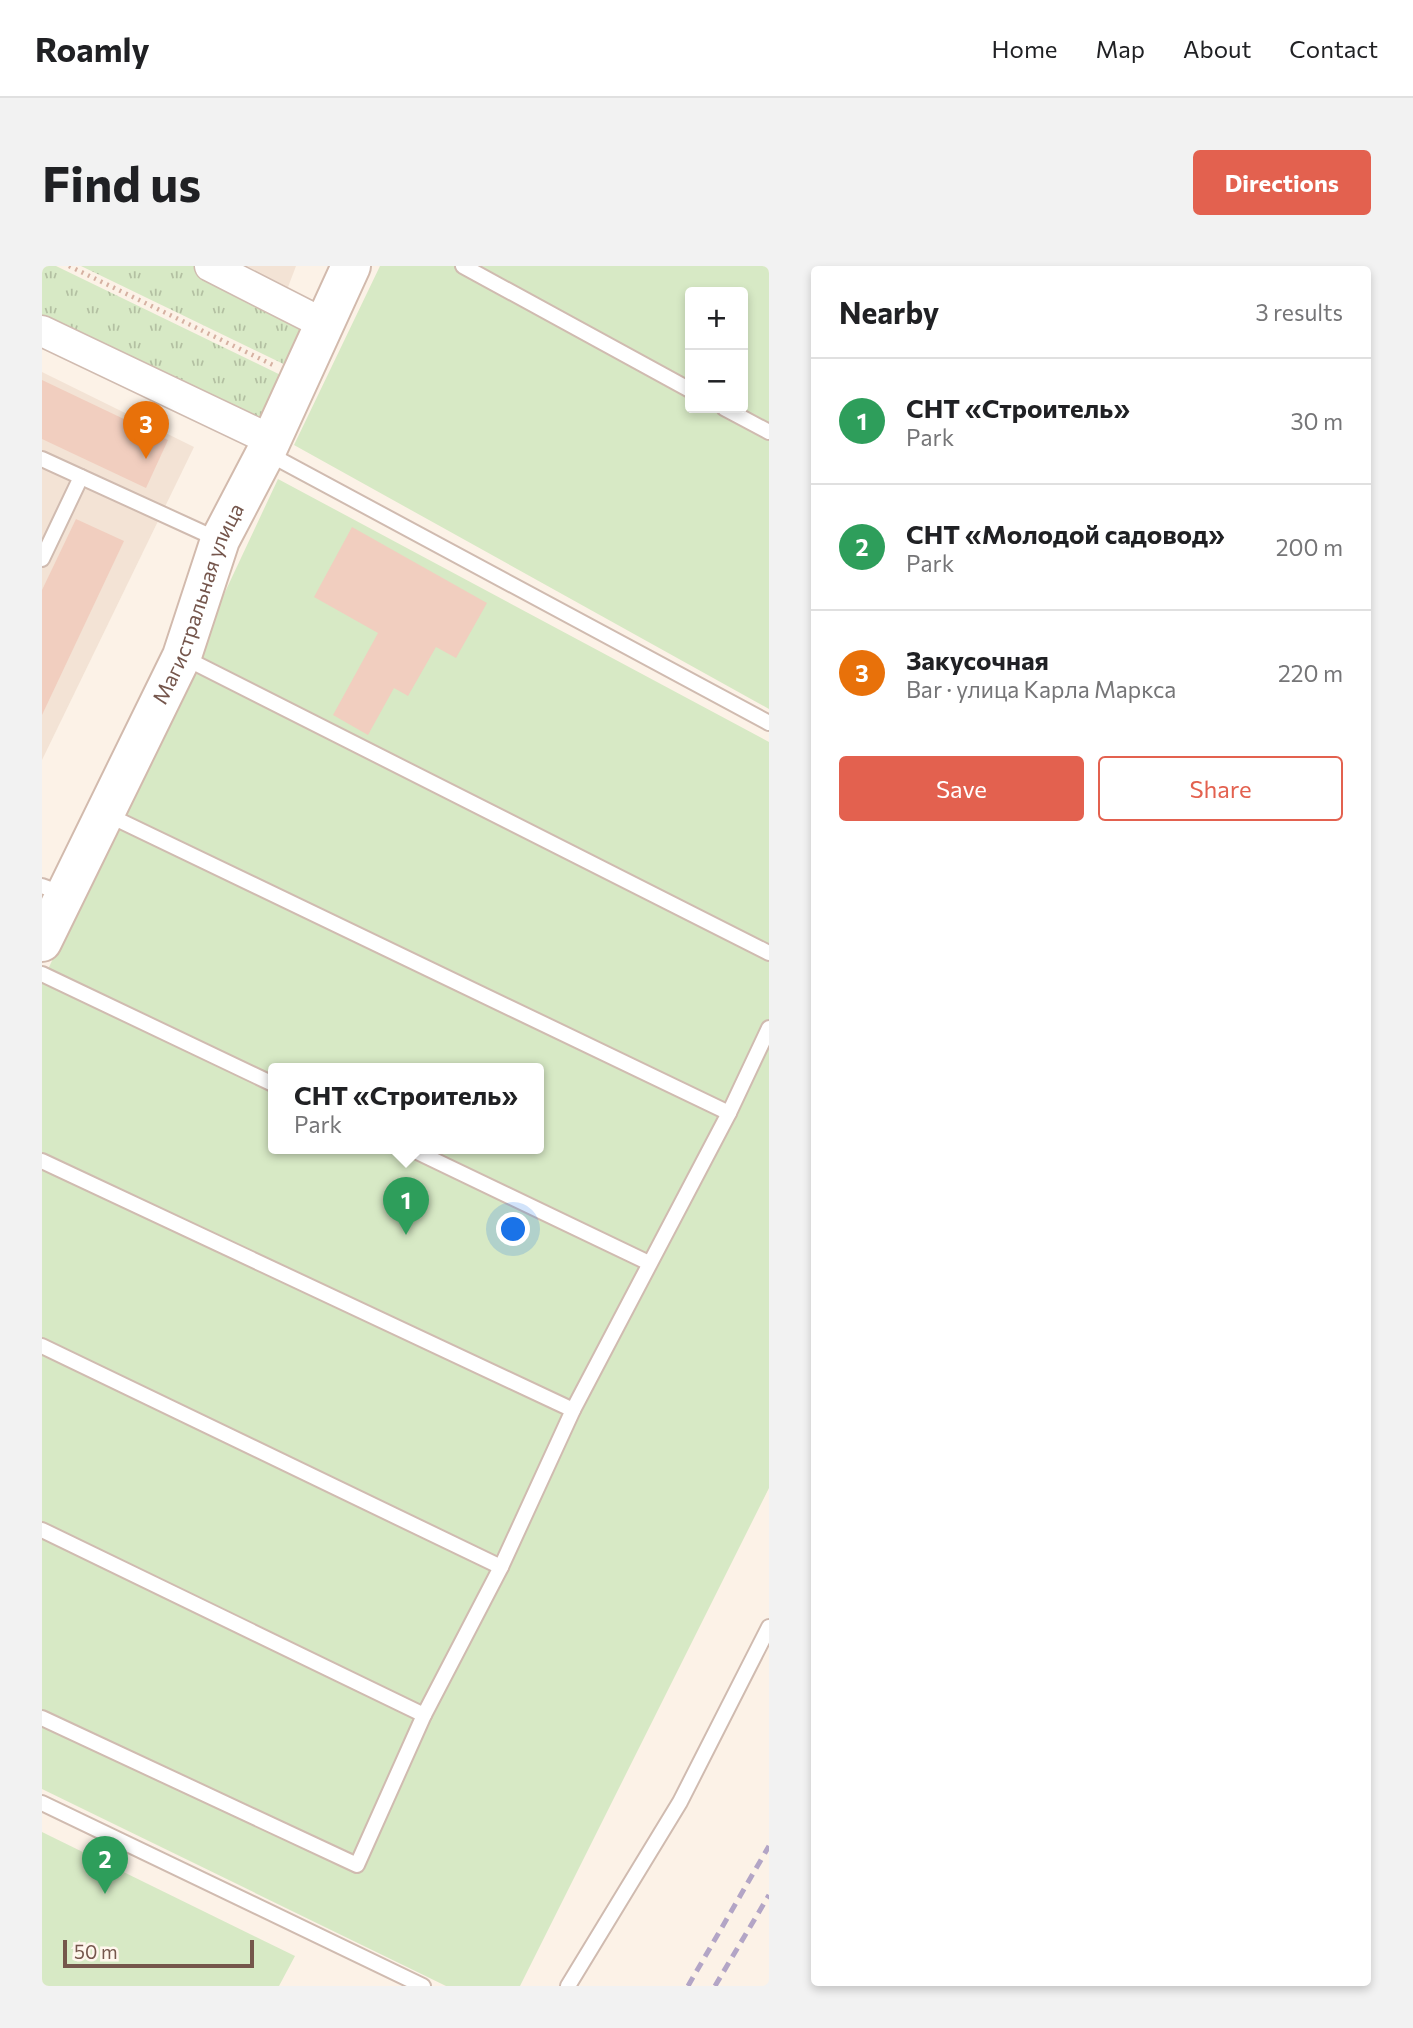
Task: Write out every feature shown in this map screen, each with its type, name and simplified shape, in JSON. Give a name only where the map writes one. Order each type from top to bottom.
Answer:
[{"type":"street","points":[[210,266],[324,324]]},
{"type":"street","name":"Магистральная улица","points":[[42,942],[54,890],[105,813],[182,656],[220,540],[268,446],[351,266]]},
{"type":"street","points":[[42,331],[268,446]]},
{"type":"lane","points":[[463,266],[685,387]]},
{"type":"lane","points":[[733,413],[769,432]]},
{"type":"lane","points":[[268,446],[769,723]]},
{"type":"lane","points":[[42,459],[220,540]]},
{"type":"lane","points":[[42,559],[81,477]]},
{"type":"lane","points":[[182,656],[769,953]]},
{"type":"lane","points":[[105,813],[729,1113]]},
{"type":"lane","points":[[42,974],[268,1082]]},
{"type":"lane","points":[[42,1718],[357,1865],[424,1714],[501,1567],[573,1410],[729,1113],[769,1028]]},
{"type":"lane","points":[[421,1154],[649,1263]]},
{"type":"lane","points":[[42,1161],[573,1410]]},
{"type":"lane","points":[[42,1346],[501,1567]]},
{"type":"lane","points":[[42,1530],[424,1714]]},
{"type":"lane","points":[[568,1986],[680,1802],[769,1627]]},
{"type":"lane","points":[[42,1803],[423,1986]]},
{"type":"path","points":[[69,266],[299,378]]},
{"type":"shaded area","points":[[203,266],[296,266],[282,303]]},
{"type":"shaded area","points":[[42,372],[194,447],[42,760]]},
{"type":"green space","points":[[42,266],[56,266],[293,381],[268,434],[42,324]]},
{"type":"green space","points":[[81,266],[202,266],[321,324],[298,371]]},
{"type":"green space","points":[[380,266],[769,266],[769,709],[294,445]]},
{"type":"green space","points":[[278,479],[769,742],[769,1488],[520,1986],[446,1986],[42,1789],[42,982]]},
{"type":"green space","points":[[42,1832],[295,1956],[279,1986],[42,1986]]},
{"type":"building","points":[[42,380],[168,440],[146,488],[42,439]]},
{"type":"building","points":[[76,519],[124,541],[42,715],[42,590]]},
{"type":"building","points":[[352,527],[487,603],[456,658],[436,647],[408,696],[394,688],[368,735],[333,715],[378,633],[314,597]]},
{"type":"railway","points":[[688,1986],[769,1846]]},
{"type":"railway","points":[[715,1986],[769,1895]]},
{"type":"place","name":"Закусочная","points":[[146,459]]},
{"type":"place","name":"СНТ «Строитель»","points":[[406,1235]]},
{"type":"place","name":"СНТ «Молодой садовод»","points":[[105,1894]]}]
